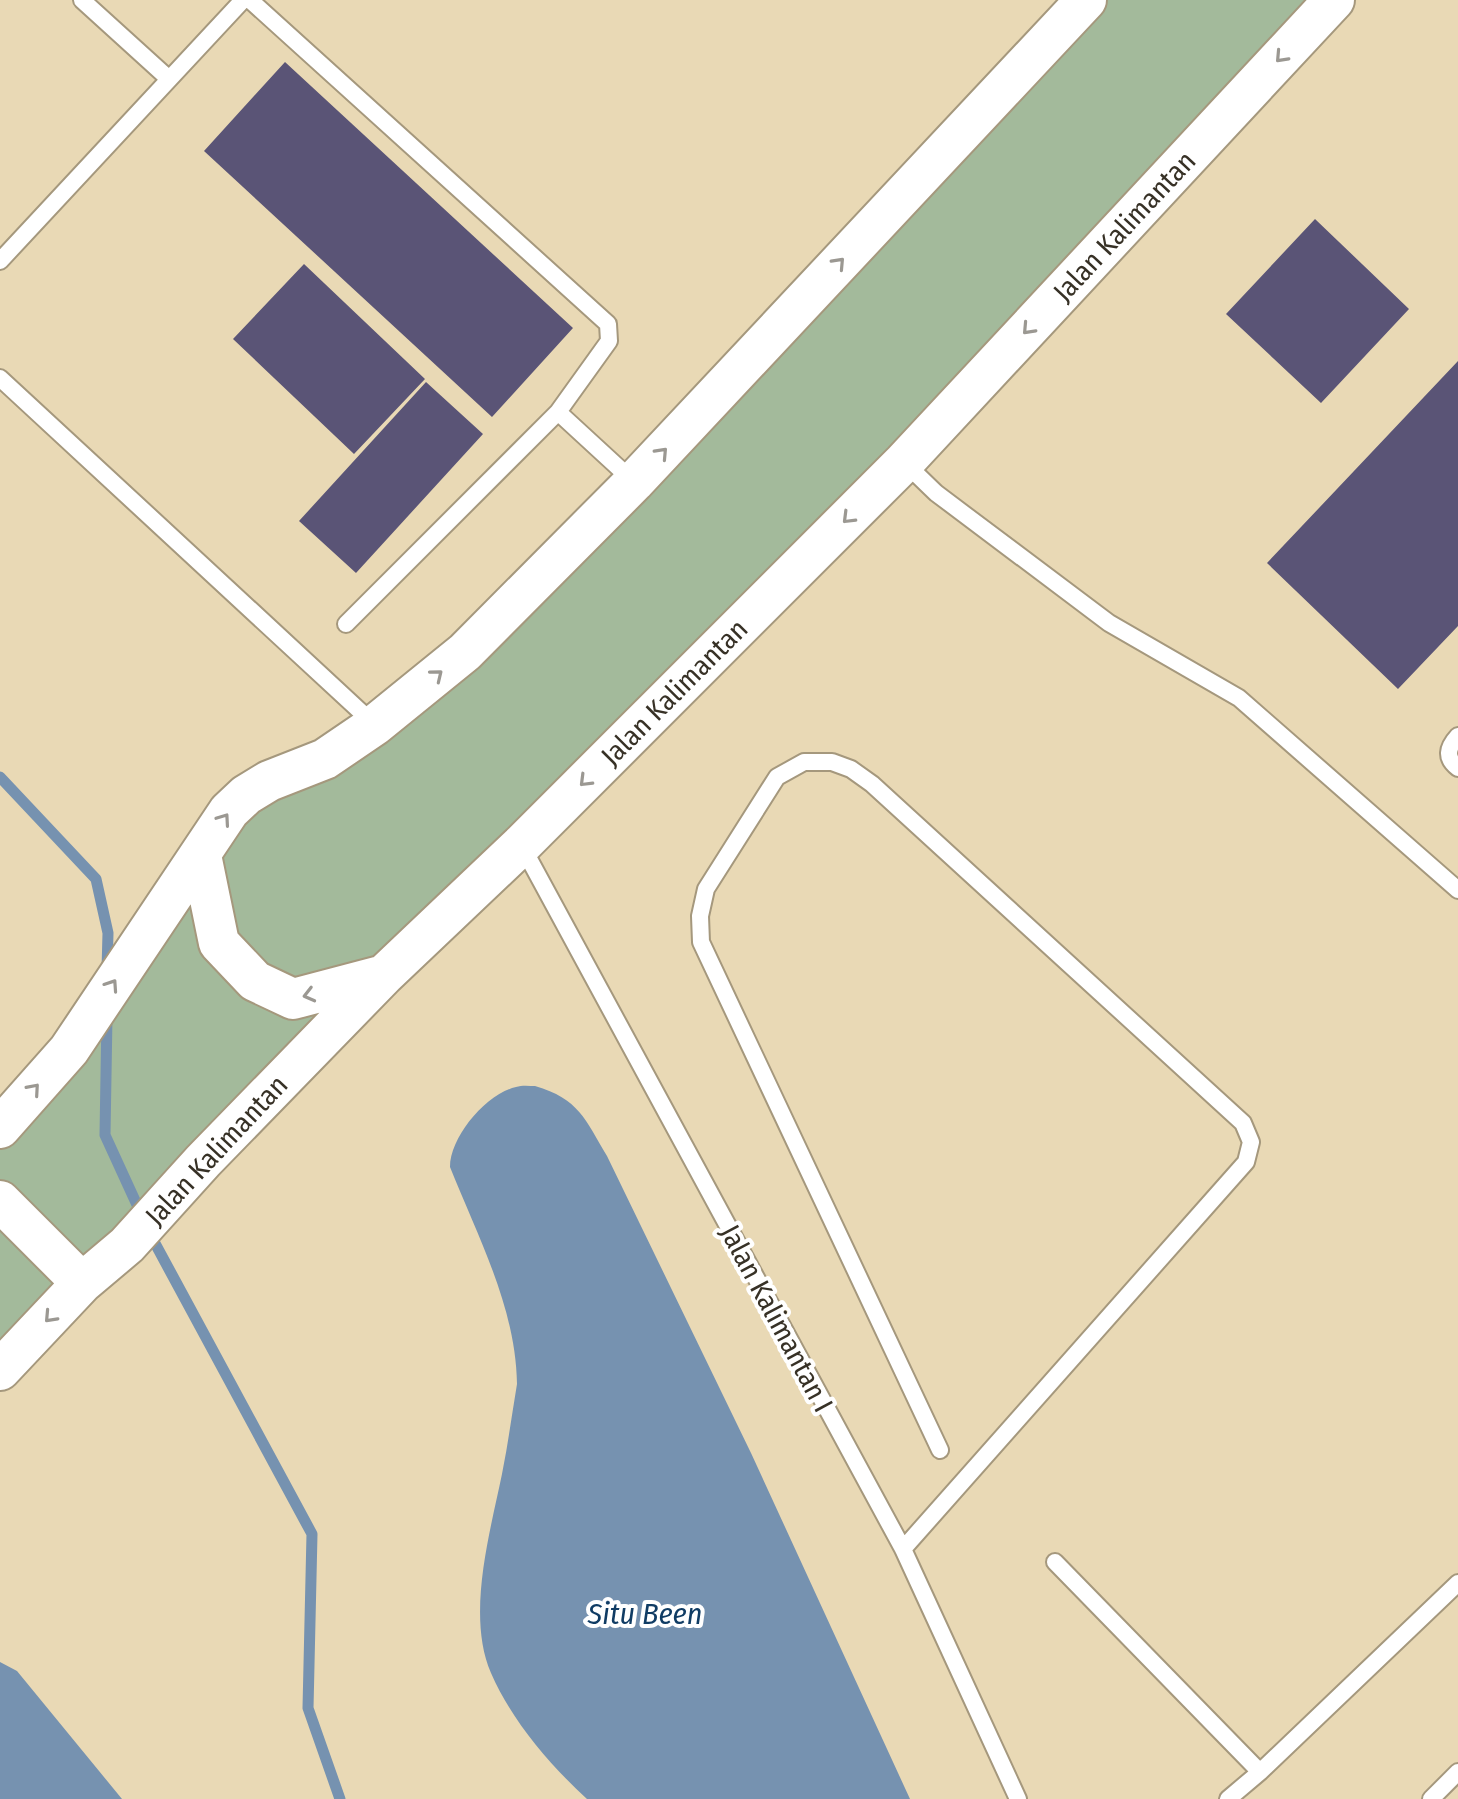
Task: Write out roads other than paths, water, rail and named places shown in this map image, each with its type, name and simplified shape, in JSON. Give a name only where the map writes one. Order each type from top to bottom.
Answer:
[{"type":"street","points":[[0,1128],[69,1050],[229,811],[246,795],[269,781],[325,759],[375,725],[465,652],[634,482],[1086,0]]},
{"type":"street","name":"Jalan Kalimantan","points":[[0,1370],[82,1283],[127,1245],[203,1161],[384,975],[521,845],[904,462],[1334,0]]},
{"type":"street","points":[[201,855],[219,943],[255,981],[293,999],[384,975]]},
{"type":"street","points":[[0,1201],[82,1283]]},
{"type":"lane","points":[[82,0],[169,79]]},
{"type":"lane","points":[[0,261],[243,0]]},
{"type":"lane","points":[[250,0],[608,324],[609,341],[558,412],[346,624]]},
{"type":"lane","points":[[0,378],[375,725]]},
{"type":"lane","points":[[558,412],[634,482]]},
{"type":"lane","points":[[904,462],[936,493],[1109,623],[1239,698],[1458,890]]},
{"type":"lane","points":[[1458,736],[1448,753],[1451,762],[1458,768]]},
{"type":"lane","points":[[903,1549],[1246,1162],[1251,1142],[1243,1123],[872,784],[851,769],[832,762],[804,762],[777,777],[706,889],[700,916],[701,942],[940,1450]]},
{"type":"lane","name":"Jalan Kalimantan I","points":[[521,845],[903,1549],[1018,1799]]},
{"type":"lane","points":[[1055,1562],[1260,1772]]},
{"type":"lane","points":[[1228,1799],[1458,1583]]},
{"type":"lane","points":[[1431,1799],[1458,1772]]},
{"type":"water","name":"Situ Been","points":[[518,1086],[535,1086],[571,1104],[586,1121],[607,1156],[751,1453],[910,1799],[587,1799],[533,1741],[500,1691],[484,1650],[480,1600],[517,1384],[515,1356],[494,1273],[450,1167],[456,1143],[482,1107],[505,1091]]},
{"type":"water","points":[[0,1662],[17,1671],[122,1799],[0,1799]]},
{"type":"waterway","points":[[0,777],[96,879],[108,933],[107,970]]},
{"type":"waterway","points":[[107,1016],[105,1135],[143,1218]]},
{"type":"waterway","points":[[150,1234],[312,1534],[308,1708],[340,1799]]}]
